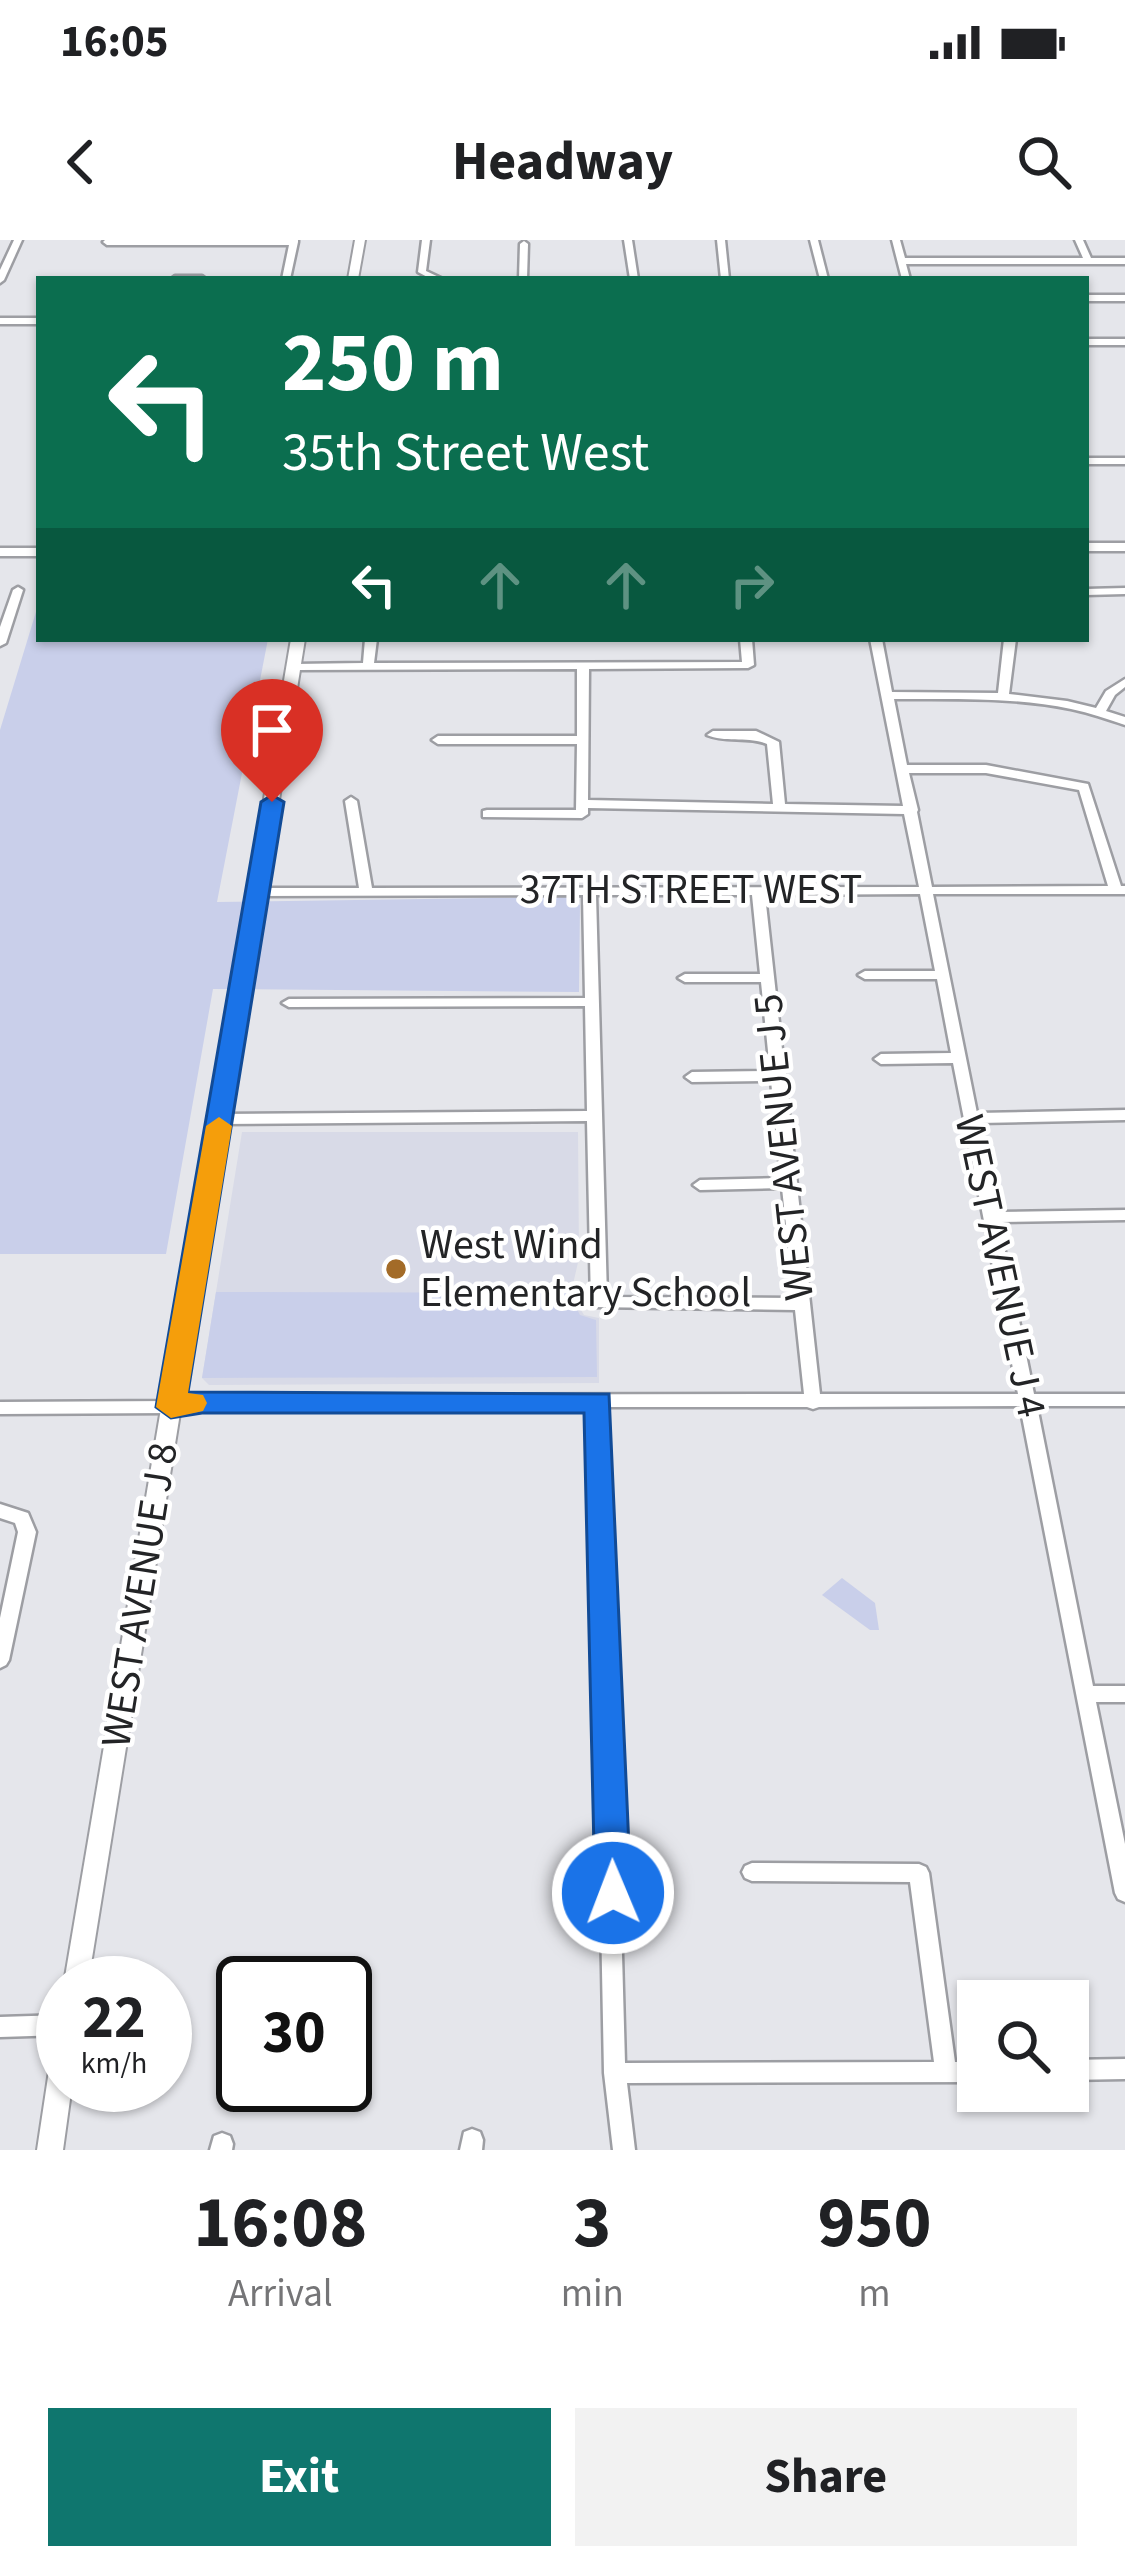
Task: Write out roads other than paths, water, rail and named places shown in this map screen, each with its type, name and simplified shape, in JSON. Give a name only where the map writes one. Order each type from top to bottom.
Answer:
[{"type":"main road","points":[[1089,547],[1125,547]]},
{"type":"main road","points":[[0,552],[36,552]]},
{"type":"street","points":[[0,280],[18,240]]},
{"type":"street","points":[[354,276],[360,240]]},
{"type":"street","points":[[425,276],[426,240]]},
{"type":"street","points":[[628,240],[634,276]]},
{"type":"street","points":[[721,240],[725,276]]},
{"type":"street","points":[[814,240],[823,276]]},
{"type":"street","points":[[896,240],[905,276]]},
{"type":"street","points":[[1079,240],[1088,261]]},
{"type":"street","points":[[107,242],[294,241],[287,276]]},
{"type":"street","points":[[523,276],[524,244]]},
{"type":"street","points":[[901,260],[1125,261]]},
{"type":"street","points":[[1089,298],[1125,298]]},
{"type":"street","points":[[0,321],[36,321]]},
{"type":"street","points":[[1089,342],[1124,343]]},
{"type":"street","points":[[1089,461],[1125,460]]},
{"type":"street","points":[[0,643],[18,590]]},
{"type":"street","points":[[1089,592],[1125,592]]},
{"type":"street","name":"WEST AVENUE J 8","points":[[80,1956],[298,642]]},
{"type":"street","points":[[368,667],[371,642]]},
{"type":"street","points":[[295,668],[748,665],[746,642]]},
{"type":"street","name":"WEST AVENUE J 4","points":[[877,642],[1125,1893]]},
{"type":"street","points":[[1003,696],[1010,642]]},
{"type":"street","points":[[582,809],[583,666]]},
{"type":"street","points":[[1100,711],[1110,693],[1125,682]]},
{"type":"street","points":[[887,695],[1003,696],[1100,711],[1125,721]]},
{"type":"street","points":[[713,736],[756,735],[773,742],[778,804]]},
{"type":"street","points":[[438,740],[583,740]]},
{"type":"street","points":[[905,769],[986,769],[1084,787],[1120,890]]},
{"type":"street","points":[[351,801],[366,891]]},
{"type":"street","points":[[488,814],[778,804],[912,811]]},
{"type":"street","name":"37TH STREET WEST","points":[[257,892],[1120,890]]},
{"type":"street","points":[[590,891],[599,1304],[802,1304]]},
{"type":"street","name":"WEST AVENUE J 5","points":[[758,891],[813,1403]]},
{"type":"street","points":[[865,975],[941,975]]},
{"type":"street","points":[[685,978],[766,978]]},
{"type":"street","points":[[289,1003],[590,1003]]},
{"type":"street","points":[[881,1058],[957,1058]]},
{"type":"street","points":[[692,1076],[777,1076]]},
{"type":"street","points":[[970,1118],[1125,1115]]},
{"type":"street","points":[[220,1119],[592,1117]]},
{"type":"street","points":[[700,1184],[788,1183]]},
{"type":"street","points":[[990,1217],[1125,1215]]},
{"type":"street","points":[[0,1408],[171,1407],[226,1401],[1125,1400]]},
{"type":"street","points":[[599,1402],[615,2073],[624,2150]]},
{"type":"street","points":[[0,1511],[22,1518],[28,1532],[0,1660]]},
{"type":"street","points":[[1087,1694],[1125,1694]]},
{"type":"street","points":[[752,1872],[919,1873],[946,2073]]},
{"type":"street","points":[[0,2027],[36,2026]]},
{"type":"street","points":[[1089,2070],[1125,2069]]},
{"type":"street","points":[[615,2073],[957,2073]]},
{"type":"street","points":[[50,2150],[56,2112]]},
{"type":"place","name":"West Wind Elementary School","points":[[396,1269]]}]
